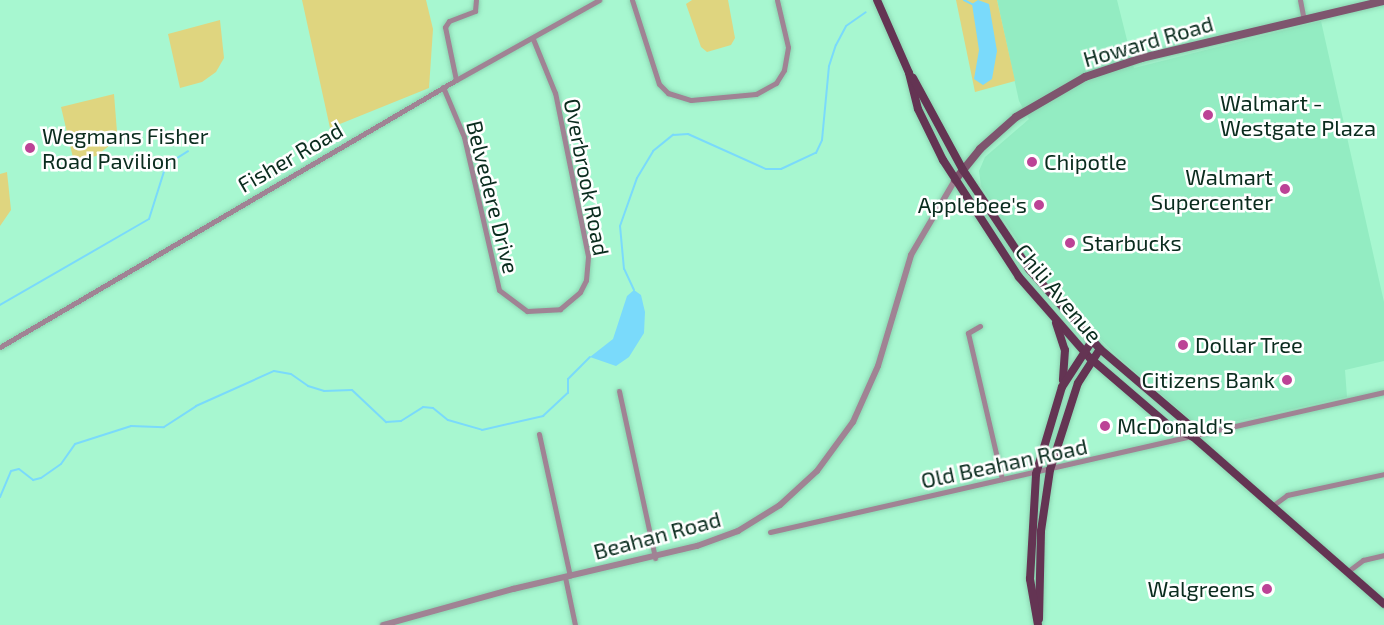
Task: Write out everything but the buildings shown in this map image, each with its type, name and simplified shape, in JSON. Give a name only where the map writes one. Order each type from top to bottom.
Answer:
[{"type":"main road","name":"Chili Avenue","points":[[877,0],[909,73],[918,109],[955,180],[1006,260],[1090,358],[1174,430],[1192,436],[1384,604]]},
{"type":"main road","name":"Howard Road","points":[[955,180],[1016,117],[1085,77],[1142,58],[1384,1]]},
{"type":"main road","name":"Chili Avenue","points":[[909,73],[930,104],[963,170],[1029,269],[1100,349],[1188,424],[1192,436]]},
{"type":"main road","points":[[1038,625],[1030,579],[1036,474],[1062,387],[1065,350],[1054,316]]},
{"type":"main road","points":[[1062,387],[1083,351],[1092,341]]},
{"type":"main road","points":[[1038,625],[1041,531],[1050,470],[1065,416],[1090,358],[1100,349]]},
{"type":"street","points":[[456,80],[445,27],[448,21],[474,10],[476,0]]},
{"type":"street","name":"Fisher Road","points":[[0,347],[443,87],[533,39],[599,0]]},
{"type":"street","points":[[632,0],[659,84],[668,93],[691,100],[756,94],[776,83],[784,70],[788,47],[777,0]]},
{"type":"street","points":[[1300,0],[1304,20]]},
{"type":"street","name":"Overbrook Road","points":[[533,39],[555,93],[588,256],[586,280],[580,292],[570,303],[555,310]]},
{"type":"street","name":"Belvedere Drive","points":[[443,87],[464,137],[499,290],[527,311],[555,310]]},
{"type":"street","name":"Beahan Road","points":[[383,625],[568,577],[655,558],[720,539],[756,520],[801,487],[827,459],[862,405],[911,255],[955,180]]},
{"type":"street","points":[[980,326],[968,333],[1002,479]]},
{"type":"street","points":[[618,391],[655,558]]},
{"type":"street","name":"Old Beahan Road","points":[[770,532],[1002,479],[1036,474],[1384,392]]},
{"type":"street","points":[[539,434],[568,577],[575,625]]},
{"type":"street","points":[[1272,506],[1287,495],[1384,474]]},
{"type":"street","points":[[1347,572],[1363,560],[1384,555]]},
{"type":"shaded area","points":[[302,0],[426,0],[433,29],[429,88],[330,128]]},
{"type":"shaded area","points":[[692,0],[728,0],[735,38],[731,45],[707,52],[701,47],[686,4]]},
{"type":"shaded area","points":[[956,0],[997,0],[1015,81],[975,92]]},
{"type":"shaded area","points":[[997,0],[1117,0],[1134,68],[1321,21],[1384,302],[1384,361],[1345,370],[1347,397],[1201,429],[1117,356],[1074,312],[1036,268],[981,186],[979,171],[985,157],[1029,119],[1019,101]]},
{"type":"shaded area","points":[[220,20],[224,58],[216,72],[202,82],[180,88],[168,34]]},
{"type":"shaded area","points":[[114,94],[117,132],[109,146],[96,156],[74,162],[61,107]]},
{"type":"shaded area","points":[[7,172],[11,210],[0,226],[0,174]]},
{"type":"water","points":[[978,0],[989,4],[997,51],[992,79],[983,85],[974,79],[979,50],[972,4]]},
{"type":"water","points":[[634,290],[641,295],[645,312],[644,333],[629,357],[616,366],[590,357],[613,339],[627,296]]},
{"type":"waterway","points":[[964,0],[972,4]]},
{"type":"waterway","points":[[634,290],[624,269],[620,226],[637,178],[653,151],[673,135],[688,134],[766,169],[781,169],[816,153],[822,140],[829,66],[836,45],[846,26],[866,12]]},
{"type":"waterway","points":[[0,305],[149,219],[166,165],[188,151]]},
{"type":"waterway","points":[[0,497],[11,471],[19,469],[33,480],[41,478],[61,464],[75,444],[131,426],[164,427],[196,406],[274,371],[291,374],[308,386],[324,391],[352,390],[386,422],[401,421],[423,407],[433,408],[448,420],[482,430],[543,416],[568,393],[568,379],[590,357]]},
{"type":"place","name":"Walmart - Westgate Plaza","points":[[1208,115]]},
{"type":"place","name":"Wegmans Fisher Road Pavilion","points":[[30,148]]},
{"type":"place","name":"Chipotle","points":[[1032,162]]},
{"type":"place","name":"Walmart Supercenter","points":[[1285,189]]},
{"type":"place","name":"Applebee's","points":[[1039,205]]},
{"type":"place","name":"Starbucks","points":[[1070,243]]},
{"type":"place","name":"Dollar Tree","points":[[1183,345]]},
{"type":"place","name":"Citizens Bank","points":[[1287,380]]},
{"type":"place","name":"McDonald's","points":[[1105,426]]},
{"type":"place","name":"Walgreens","points":[[1267,589]]}]
